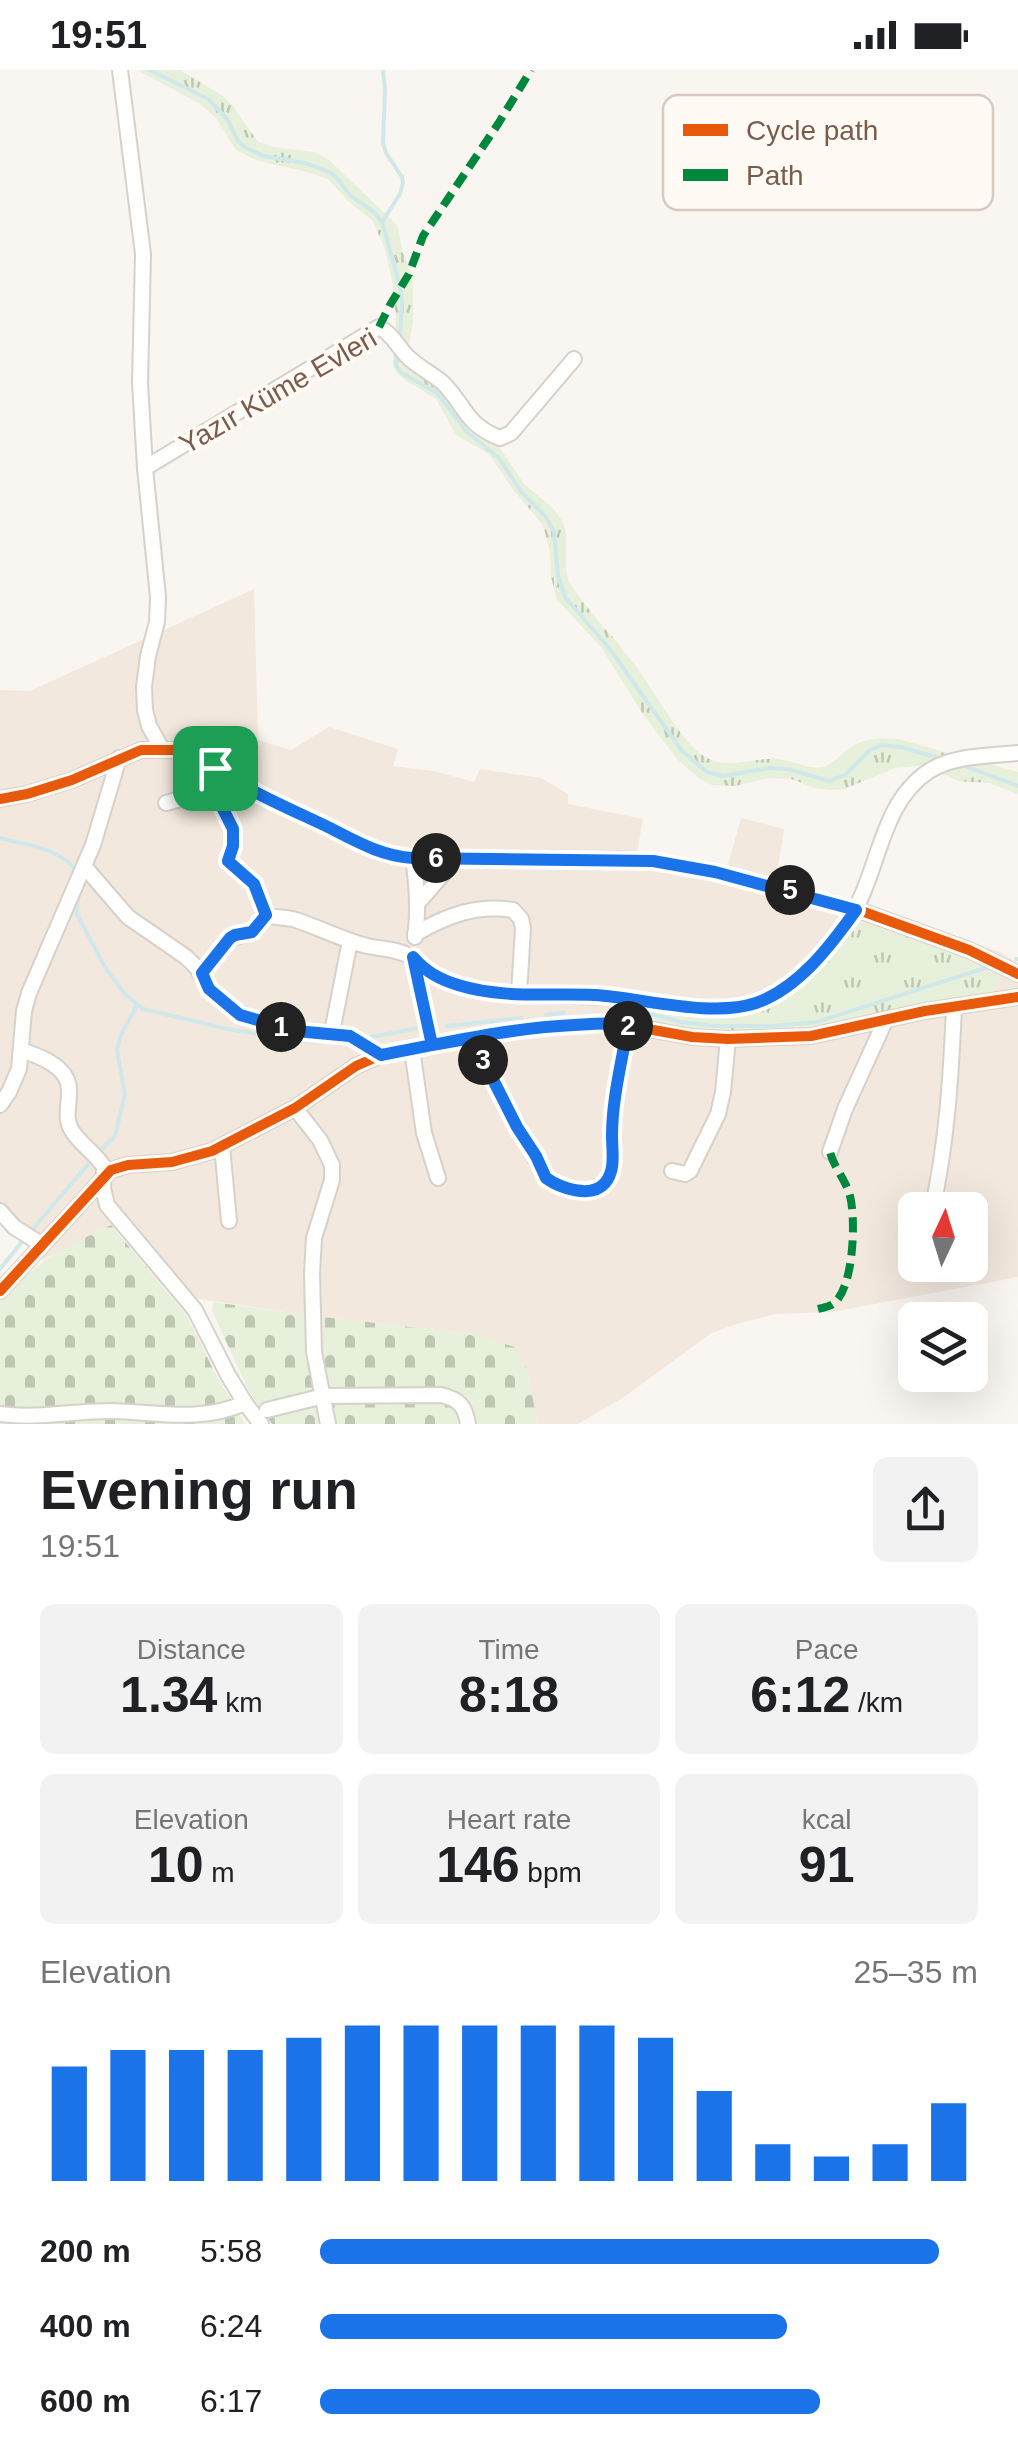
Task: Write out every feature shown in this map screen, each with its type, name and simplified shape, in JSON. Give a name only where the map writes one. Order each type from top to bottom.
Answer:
[{"type":"street","name":"Yazır Küme Evleri","points":[[120,70],[144,254],[139,362],[144,468],[158,597],[144,710],[162,748]]},
{"type":"street","name":"Yazır Küme Evleri","points":[[144,468],[379,327],[416,364],[443,384],[472,421],[500,438],[512,434],[574,359]]},
{"type":"street","points":[[0,799],[72,780],[141,750],[162,748],[192,754],[250,790],[389,855],[653,861],[749,880],[856,910],[969,950],[1018,974]]},
{"type":"street","points":[[266,915],[290,918],[350,941],[413,957],[424,969],[476,990],[592,995],[680,1005],[754,1004],[794,980],[820,956],[856,910],[893,813],[928,772],[957,760],[1018,753]]},
{"type":"street","points":[[0,1105],[19,1069],[24,1011],[30,993],[84,866],[119,758]]},
{"type":"street","points":[[215,768],[222,807],[233,829],[228,861],[254,884],[266,915]]},
{"type":"street","points":[[166,803],[218,788]]},
{"type":"street","points":[[413,858],[418,903],[413,957],[432,1045]]},
{"type":"street","points":[[418,903],[457,858]]},
{"type":"street","points":[[84,866],[128,917],[186,957],[202,973],[209,989],[240,1015],[296,1031],[350,1036],[381,1055]]},
{"type":"street","points":[[415,934],[462,912],[512,910],[523,928],[519,994]]},
{"type":"street","points":[[202,973],[230,938],[252,932],[266,915]]},
{"type":"street","points":[[332,1032],[350,941]]},
{"type":"street","points":[[0,1291],[104,1176],[118,1167],[172,1162],[222,1146],[295,1108],[356,1066],[381,1055],[524,1028],[604,1024],[728,1040],[811,1036],[1018,997]]},
{"type":"street","points":[[935,1192],[945,1140],[954,1007]]},
{"type":"street","points":[[830,1152],[886,1019]]},
{"type":"street","points":[[472,1038],[546,1178],[558,1186],[585,1191],[600,1187],[610,1173],[614,1112],[628,1025]]},
{"type":"street","points":[[672,1170],[686,1174],[690,1171],[715,1122],[721,1104],[728,1040]]},
{"type":"street","points":[[412,1049],[424,1132],[438,1178]]},
{"type":"street","points":[[21,1050],[48,1061],[63,1074],[69,1090],[66,1111],[71,1128],[100,1161],[108,1205],[195,1310],[244,1404],[264,1417],[324,1396],[441,1395],[455,1398],[461,1404],[468,1424]]},
{"type":"street","points":[[295,1108],[320,1140],[332,1164],[332,1180],[314,1238],[312,1310],[314,1352],[328,1424]]},
{"type":"street","points":[[222,1146],[229,1222]]},
{"type":"street","points":[[0,1211],[14,1227],[41,1244]]},
{"type":"street","points":[[0,1414],[45,1416],[112,1411],[167,1420],[212,1414],[244,1404]]},
{"type":"shaded area","points":[[254,589],[258,740],[291,750],[329,727],[398,749],[393,766],[474,782],[480,769],[541,778],[568,794],[568,804],[643,819],[637,852],[728,865],[741,818],[784,829],[776,879],[848,899],[1000,952],[1018,963],[1018,1277],[832,1312],[775,1314],[730,1326],[710,1334],[624,1397],[578,1424],[538,1424],[527,1371],[473,1334],[194,1298],[123,1216],[43,1260],[0,1221],[0,690],[30,691]]},
{"type":"green space","points":[[137,70],[180,70],[223,96],[258,142],[314,152],[328,159],[398,226],[402,251],[413,276],[413,322],[406,359],[445,392],[468,425],[498,445],[524,484],[554,509],[566,532],[568,580],[700,753],[717,762],[777,759],[817,768],[859,743],[898,739],[1018,772],[1018,794],[989,783],[958,781],[927,765],[895,768],[844,789],[830,790],[791,779],[769,778],[735,786],[712,785],[700,779],[678,760],[644,716],[601,647],[557,600],[543,525],[489,454],[456,435],[436,399],[396,372],[393,284],[385,249],[372,220],[328,179],[258,161],[236,150],[216,118],[200,104]]},
{"type":"green space","points":[[859,923],[966,955],[1001,975],[989,996],[829,1029],[712,1034],[627,1019],[626,1003],[700,1015],[771,1007],[804,982]]},
{"type":"green space","points":[[111,1225],[187,1316],[245,1424],[0,1424],[0,1301],[51,1257]]},
{"type":"green space","points":[[213,1302],[473,1334],[518,1348],[538,1424],[272,1424],[249,1391],[212,1311]]},
{"type":"waterway","points":[[150,70],[208,99],[246,148],[327,171],[351,196],[374,212],[382,222],[400,286],[400,337]]},
{"type":"waterway","points":[[382,222],[403,183],[383,143],[383,70]]},
{"type":"waterway","points":[[396,352],[396,366],[402,373],[437,393],[468,433],[499,458],[521,492],[546,517],[554,532],[558,576],[565,597],[609,648],[682,751],[707,772],[724,776],[787,769],[829,781],[845,775],[869,751],[881,745],[935,757]]},
{"type":"waterway","points":[[967,767],[1018,786]]},
{"type":"waterway","points":[[0,838],[52,852],[76,871]]},
{"type":"waterway","points":[[78,896],[77,914],[106,969],[125,994],[143,1009],[227,1029],[304,1041],[349,1043]]},
{"type":"waterway","points":[[623,1006],[681,1022],[713,1026],[817,1022],[985,968]]},
{"type":"waterway","points":[[103,1148],[115,1136],[125,1094],[117,1050],[120,1037],[137,1005]]},
{"type":"waterway","points":[[546,1015],[563,1013]]},
{"type":"waterway","points":[[447,1026],[521,1018]]},
{"type":"waterway","points":[[366,1038],[419,1028]]},
{"type":"waterway","points":[[32,1230],[89,1163]]},
{"type":"waterway","points":[[0,1269],[25,1238]]},
{"type":"marked path","points":[[379,327],[409,274],[423,236],[531,70]]},
{"type":"marked path","points":[[818,1309],[831,1305],[840,1296],[852,1253],[850,1196],[830,1152]]},
{"type":"cycle path","points":[[0,799],[72,780],[141,750],[173,750],[192,754],[250,790],[389,855],[627,859],[715,871],[856,909],[969,950],[1018,974]]},
{"type":"cycle path","points":[[0,1291],[111,1170],[172,1162],[212,1151],[295,1108],[356,1066],[381,1055],[524,1028],[570,1025],[620,1024],[728,1039],[811,1036],[925,1011],[1018,997]]},
{"type":"route","points":[[215,768],[222,807],[233,829],[228,861],[252,880],[266,915],[252,932],[230,938],[202,973],[209,989],[240,1015],[296,1031],[350,1036],[381,1055],[432,1045],[524,1028],[628,1025],[614,1112],[610,1173],[594,1190],[570,1189],[546,1178],[472,1038],[432,1045],[413,957],[440,978],[476,990],[733,1007],[768,998],[794,980],[820,956],[856,910],[715,872],[653,861],[389,855],[269,800],[215,768]]}]
